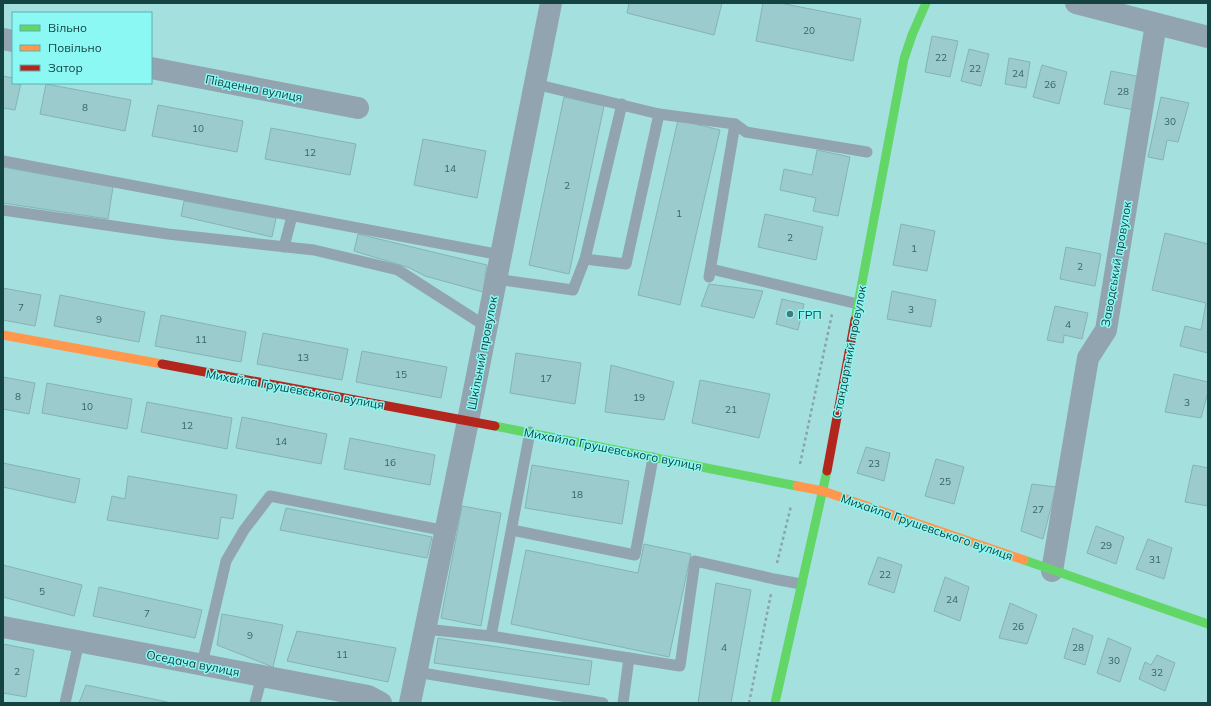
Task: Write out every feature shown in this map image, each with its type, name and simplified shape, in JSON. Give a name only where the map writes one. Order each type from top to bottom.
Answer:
[{"type":"street","name":"Шкільний провулок","points":[[410,703],[446,531],[551,3]]},
{"type":"street","name":"Стандартний провулок","points":[[775,703],[823,491],[904,59],[912,35],[926,3]]},
{"type":"street","points":[[1076,3],[1208,37]]},
{"type":"street","name":"Заводський провулок","points":[[1052,570],[1088,358],[1106,330],[1156,24]]},
{"type":"street","name":"Південна вулиця","points":[[152,68],[358,108]]},
{"type":"street","name":"Михайла Грушевського вулиця","points":[[3,335],[530,432],[653,458],[823,491],[1208,624]]},
{"type":"street","name":"Оседача вулиця","points":[[3,628],[368,696],[381,703]]},
{"type":"lane","points":[[534,84],[659,114],[735,124],[746,132],[866,152]]},
{"type":"lane","points":[[496,279],[573,290],[585,259],[622,104]]},
{"type":"lane","points":[[585,259],[626,264],[659,114]]},
{"type":"lane","points":[[735,124],[710,273],[858,304]]},
{"type":"lane","points":[[3,161],[501,255]]},
{"type":"lane","points":[[3,210],[168,234],[314,250],[398,270],[487,327]]},
{"type":"lane","points":[[284,247],[292,216]]},
{"type":"lane","points":[[491,636],[530,432]]},
{"type":"lane","points":[[512,530],[635,554],[653,458]]},
{"type":"lane","points":[[202,664],[226,561],[244,530],[270,496],[446,531]]},
{"type":"lane","points":[[425,629],[491,636],[680,666],[695,561],[801,584]]},
{"type":"lane","points":[[65,703],[79,642]]},
{"type":"lane","points":[[623,703],[630,658]]},
{"type":"lane","points":[[416,672],[603,703]]},
{"type":"lane","points":[[256,703],[262,676]]},
{"type":"path","points":[[749,703],[774,579],[796,486],[835,299]]},
{"type":"building","points":[[629,3],[722,3],[714,35],[627,13]]},
{"type":"building","points":[[763,3],[780,3],[861,19],[853,61],[756,41]]},
{"type":"building","points":[[932,36],[958,41],[950,77],[925,72]]},
{"type":"building","points":[[969,49],[989,54],[981,86],[961,81]]},
{"type":"building","points":[[1009,58],[1030,62],[1026,88],[1005,84]]},
{"type":"building","points":[[1042,65],[1067,72],[1059,104],[1033,97]]},
{"type":"building","points":[[1111,71],[1141,77],[1134,110],[1104,104]]},
{"type":"building","points":[[3,76],[12,78],[12,84],[21,84],[15,110],[3,108]]},
{"type":"building","points":[[46,84],[131,100],[125,131],[40,114]]},
{"type":"building","points":[[564,97],[604,106],[569,274],[529,265]]},
{"type":"building","points":[[1161,97],[1189,103],[1178,142],[1167,140],[1163,160],[1148,157]]},
{"type":"building","points":[[158,105],[243,121],[237,152],[152,136]]},
{"type":"building","points":[[678,120],[720,130],[680,305],[638,295]]},
{"type":"building","points":[[271,128],[356,144],[350,175],[265,159]]},
{"type":"building","points":[[423,139],[486,151],[477,198],[414,185]]},
{"type":"building","points":[[817,150],[850,157],[838,216],[813,211],[816,198],[780,190],[784,169],[812,175]]},
{"type":"building","points":[[3,167],[113,187],[108,219],[3,203]]},
{"type":"building","points":[[184,201],[276,218],[272,237],[181,216]]},
{"type":"building","points":[[765,214],[823,227],[816,260],[758,247]]},
{"type":"building","points":[[901,224],[935,231],[927,271],[893,265]]},
{"type":"building","points":[[1165,233],[1208,244],[1208,353],[1180,346],[1185,326],[1201,330],[1206,303],[1152,290]]},
{"type":"building","points":[[358,234],[487,265],[483,292],[425,276],[410,268],[354,251]]},
{"type":"building","points":[[1066,247],[1101,254],[1095,286],[1060,279]]},
{"type":"building","points":[[709,284],[763,291],[754,318],[701,306]]},
{"type":"building","points":[[3,288],[41,295],[35,326],[3,320]]},
{"type":"building","points":[[892,291],[936,300],[931,327],[887,319]]},
{"type":"building","points":[[60,295],[145,312],[139,342],[54,326]]},
{"type":"building","name":"ГРП","points":[[782,299],[804,304],[798,330],[776,324]]},
{"type":"building","points":[[1055,306],[1088,313],[1082,339],[1064,335],[1063,343],[1047,340]]},
{"type":"building","points":[[161,315],[246,332],[241,362],[155,346]]},
{"type":"building","points":[[263,333],[348,349],[342,380],[257,364]]},
{"type":"building","points":[[362,351],[447,367],[441,398],[356,382]]},
{"type":"building","points":[[516,353],[581,363],[575,404],[510,393]]},
{"type":"building","points":[[611,365],[674,382],[664,420],[605,412]]},
{"type":"building","points":[[1174,374],[1208,382],[1208,392],[1201,418],[1165,412]]},
{"type":"building","points":[[3,377],[35,383],[29,414],[3,409]]},
{"type":"building","points":[[700,380],[770,394],[759,438],[692,423]]},
{"type":"building","points":[[47,383],[132,399],[127,429],[42,413]]},
{"type":"building","points":[[147,402],[232,418],[227,449],[141,432]]},
{"type":"building","points":[[242,417],[327,434],[321,464],[236,448]]},
{"type":"building","points":[[350,438],[435,455],[430,485],[344,469]]},
{"type":"building","points":[[866,447],[890,453],[884,481],[857,473]]},
{"type":"building","points":[[936,459],[964,467],[954,504],[925,496]]},
{"type":"building","points":[[3,463],[80,479],[75,503],[3,487]]},
{"type":"building","points":[[532,465],[629,481],[622,524],[525,508]]},
{"type":"building","points":[[1193,465],[1208,468],[1208,506],[1185,502]]},
{"type":"building","points":[[128,476],[237,495],[233,519],[221,517],[218,539],[107,520],[112,496],[125,499]]},
{"type":"building","points":[[1032,484],[1056,487],[1043,539],[1021,531]]},
{"type":"building","points":[[462,506],[501,513],[481,626],[441,618]]},
{"type":"building","points":[[286,508],[432,537],[427,558],[280,530]]},
{"type":"building","points":[[1096,526],[1124,537],[1116,564],[1087,553]]},
{"type":"building","points":[[1148,539],[1172,548],[1164,579],[1136,569]]},
{"type":"building","points":[[644,544],[691,554],[669,657],[511,624],[526,550],[638,573]]},
{"type":"building","points":[[878,557],[902,565],[894,593],[868,584]]},
{"type":"building","points":[[3,565],[82,585],[74,616],[3,597]]},
{"type":"building","points":[[945,577],[969,587],[960,621],[934,611]]},
{"type":"building","points":[[716,583],[751,590],[731,703],[698,703]]},
{"type":"building","points":[[99,587],[202,610],[195,638],[93,616]]},
{"type":"building","points":[[1010,603],[1037,615],[1027,644],[999,638]]},
{"type":"building","points":[[222,614],[283,625],[273,667],[217,645]]},
{"type":"building","points":[[1073,628],[1093,636],[1085,665],[1064,658]]},
{"type":"building","points":[[297,631],[396,648],[388,682],[287,661]]},
{"type":"building","points":[[438,638],[592,661],[589,685],[434,663]]},
{"type":"building","points":[[1108,638],[1131,648],[1120,682],[1097,673]]},
{"type":"building","points":[[3,644],[34,650],[26,697],[3,693]]},
{"type":"building","points":[[1157,655],[1175,663],[1165,691],[1139,679],[1145,662],[1151,665]]},
{"type":"building","points":[[86,685],[172,703],[79,703]]},
{"type":"traffic: fast","points":[[855,320],[904,59],[912,35],[926,3]]},
{"type":"traffic: fast","points":[[495,426],[797,486]]},
{"type":"traffic: fast","points":[[775,703],[827,471]]},
{"type":"traffic: fast","points":[[1024,560],[1208,624]]},
{"type":"traffic: slow","points":[[3,335],[162,364]]},
{"type":"traffic: slow","points":[[797,486],[823,491],[1024,560]]},
{"type":"traffic: jam","points":[[827,471],[855,320]]},
{"type":"traffic: jam","points":[[162,364],[495,426]]},
{"type":"place","name":"ГРП","points":[[790,314]]}]
